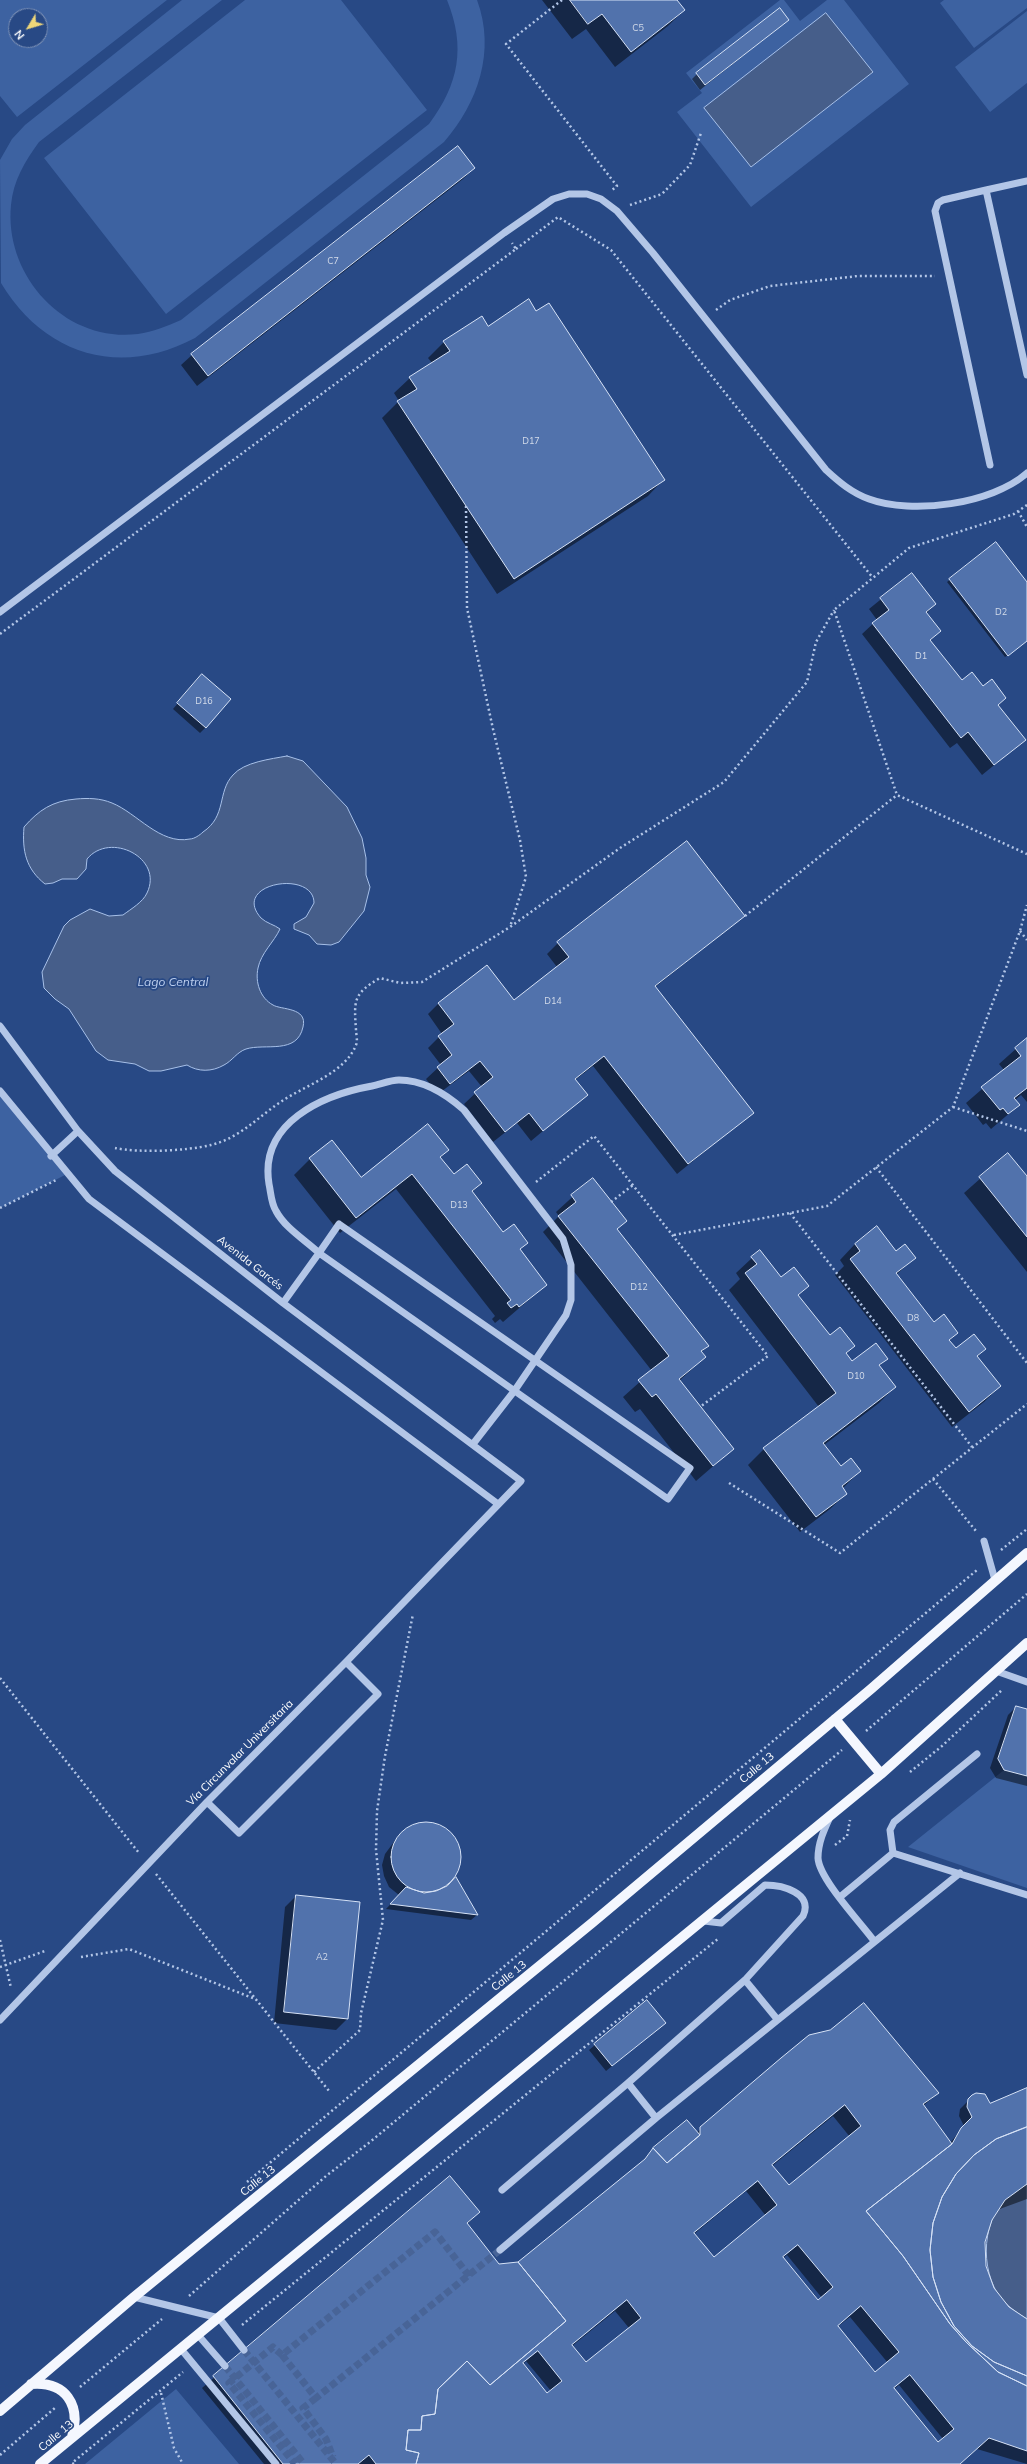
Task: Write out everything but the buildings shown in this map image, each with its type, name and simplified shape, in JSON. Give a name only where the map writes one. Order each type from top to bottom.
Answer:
[{"type":"main road","name":"Calle 13","points":[[0,2411],[134,2297],[586,1928],[835,1719],[1027,1553]]},
{"type":"main road","name":"Calle 13","points":[[40,2464],[704,1921],[881,1774],[1027,1643]]},
{"type":"main road","points":[[835,1719],[881,1774]]},
{"type":"main road","points":[[31,2384],[43,2383],[57,2388],[68,2397],[74,2410],[76,2424],[72,2437]]},
{"type":"street","points":[[990,465],[936,206],[943,200],[1027,181]]},
{"type":"street","points":[[986,190],[1027,375]]},
{"type":"street","points":[[0,612],[504,233],[553,199],[570,194],[587,194],[601,199],[616,211],[653,252],[826,470],[839,482],[868,499],[906,507],[982,498],[1007,487],[1027,473]]},
{"type":"street","name":"Avenida Garcés","points":[[0,1026],[78,1131],[115,1171],[283,1303],[521,1481]]},
{"type":"street","points":[[283,1303],[319,1253],[339,1224],[536,1360],[690,1468],[668,1499],[516,1390],[319,1253],[283,1222],[275,1210],[267,1172],[273,1142],[292,1119],[336,1094],[399,1080],[430,1086],[464,1110],[563,1239],[571,1265],[571,1300],[566,1315],[536,1360],[516,1390],[473,1444]]},
{"type":"street","points":[[0,1091],[51,1156],[89,1199],[498,1504]]},
{"type":"street","points":[[51,1156],[78,1131]]},
{"type":"street","name":"Vía Circunvalar Universitaria","points":[[0,2020],[149,1865],[206,1802],[417,1590],[521,1481]]},
{"type":"street","points":[[984,1541],[995,1580]]},
{"type":"street","points":[[206,1802],[239,1833],[378,1694],[346,1662]]},
{"type":"street","points":[[996,1671],[1027,1682]]},
{"type":"street","points":[[893,1854],[890,1830],[894,1822],[977,1754]]},
{"type":"street","points":[[831,1815],[820,1840],[818,1859],[824,1876],[874,1942]]},
{"type":"street","points":[[893,1854],[960,1873],[1027,1895]]},
{"type":"street","points":[[840,1897],[893,1854]]},
{"type":"street","points":[[500,2250],[776,2019],[960,1873]]},
{"type":"street","points":[[502,2190],[628,2083],[745,1980],[804,1916],[806,1908],[802,1898],[783,1886],[765,1885],[721,1923],[704,1921]]},
{"type":"street","points":[[745,1980],[776,2019]]},
{"type":"street","points":[[628,2083],[656,2118]]},
{"type":"street","points":[[134,2297],[219,2318],[244,2350]]},
{"type":"street","points":[[198,2335],[225,2366]]},
{"type":"street","points":[[181,2349],[276,2464]]},
{"type":"path","points":[[562,0],[506,44],[617,186],[601,199]]},
{"type":"path","points":[[628,206],[662,194],[690,165],[701,133]]},
{"type":"path","points":[[0,634],[516,249],[558,216],[611,250],[873,578]]},
{"type":"path","points":[[504,233],[516,249]]},
{"type":"path","points":[[705,319],[730,300],[770,286],[858,276],[926,278],[949,273]]},
{"type":"path","points":[[94,1148],[108,1146],[150,1151],[211,1145],[242,1132],[282,1101],[334,1070],[350,1056],[357,1044],[354,1004],[362,988],[380,978],[400,983],[422,982],[510,928],[620,848],[724,782],[807,682],[816,642],[834,610],[909,548],[946,537],[1018,511],[1027,504]]},
{"type":"path","points":[[466,506],[467,608],[493,729],[520,840],[526,877],[510,928]]},
{"type":"path","points":[[1018,511],[1027,527]]},
{"type":"path","points":[[834,610],[897,795],[1027,854]]},
{"type":"path","points":[[745,916],[897,795]]},
{"type":"path","points":[[674,1235],[827,1206],[953,1107],[1020,931],[1027,905]]},
{"type":"path","points":[[1020,931],[1027,940]]},
{"type":"path","points":[[953,1107],[1027,1131]]},
{"type":"path","points":[[526,1190],[594,1136],[674,1235],[768,1356],[700,1406]]},
{"type":"path","points":[[876,1167],[1027,1363]]},
{"type":"path","points":[[0,1208],[67,1174]]},
{"type":"path","points":[[611,1202],[633,1185]]},
{"type":"path","points":[[790,1213],[972,1447]]},
{"type":"path","points":[[729,1483],[840,1553],[1027,1404]]},
{"type":"path","points":[[933,1479],[984,1541]]},
{"type":"path","points":[[242,2186],[1027,1528]]},
{"type":"path","points":[[314,2072],[360,2030],[361,2014],[383,1920],[376,1850],[377,1811],[385,1756],[417,1590]]},
{"type":"path","points":[[0,2455],[175,2308],[326,2176],[376,2137],[854,1741],[1027,1594]]},
{"type":"path","points":[[0,1678],[329,2091]]},
{"type":"path","points":[[905,1776],[942,1746],[1015,1678]]},
{"type":"path","points":[[834,1846],[846,1836],[849,1820],[856,1815]]},
{"type":"path","points":[[231,2333],[723,1935]]},
{"type":"path","points":[[0,1940],[15,2004]]},
{"type":"path","points":[[58,1959],[129,1949],[256,1999]]},
{"type":"path","points":[[0,1966],[5,1966],[47,1950]]},
{"type":"path","points":[[74,2464],[72,2463],[161,2393],[194,2364]]},
{"type":"path","points":[[161,2393],[174,2448],[183,2464]]},
{"type":"shaded area","points":[[0,0],[167,0],[17,117],[0,96]]},
{"type":"shaded area","points":[[182,0],[222,0],[39,142],[20,172],[14,188],[11,205],[11,231],[18,256],[29,279],[44,300],[64,316],[86,328],[111,334],[138,334],[165,327],[181,320],[429,124],[447,94],[453,80],[456,65],[458,49],[456,34],[453,17],[447,0],[477,0],[485,38],[484,57],[480,76],[466,111],[444,142],[195,338],[167,350],[139,356],[112,357],[86,352],[62,343],[39,328],[19,308],[1,283],[0,160],[12,139],[25,125]]},
{"type":"shaded area","points":[[245,0],[341,0],[427,110],[166,314],[44,158]]},
{"type":"shaded area","points":[[780,0],[784,0],[800,21],[827,0],[844,0],[909,84],[751,207],[677,112],[702,93],[686,73]]},
{"type":"shaded area","points":[[944,0],[1027,0],[1027,8],[974,48],[940,3]]},
{"type":"shaded area","points":[[1027,11],[1027,83],[990,112],[955,67]]},
{"type":"shaded area","points":[[0,1091],[67,1174],[0,1208]]},
{"type":"shaded area","points":[[1004,1770],[1027,1776],[1027,1888],[908,1847]]},
{"type":"shaded area","points":[[176,2389],[239,2464],[85,2464]]},
{"type":"water","points":[[826,13],[873,72],[751,167],[704,108]]},
{"type":"water","name":"Lago Central","points":[[287,756],[303,761],[347,807],[362,838],[366,858],[366,875],[370,887],[364,911],[339,942],[331,945],[317,944],[309,935],[294,929],[294,924],[306,917],[314,903],[310,892],[301,886],[289,884],[276,885],[264,889],[256,896],[254,906],[261,918],[280,929],[265,952],[258,968],[258,984],[262,994],[268,1002],[277,1007],[293,1010],[302,1016],[303,1027],[300,1036],[287,1045],[254,1047],[246,1049],[224,1065],[210,1070],[200,1070],[187,1065],[161,1071],[149,1071],[135,1064],[108,1060],[96,1051],[69,1009],[55,999],[44,988],[42,972],[64,926],[70,920],[90,909],[109,916],[123,915],[140,902],[147,893],[150,880],[148,869],[142,859],[132,852],[121,848],[108,848],[97,851],[87,859],[86,869],[77,879],[62,879],[53,883],[45,884],[29,866],[25,852],[24,827],[41,811],[53,804],[67,800],[94,799],[112,803],[159,833],[179,840],[192,839],[211,826],[216,819],[225,789],[233,775],[251,764]]},
{"type":"water","points":[[1027,2184],[1027,2319],[1004,2302],[994,2287],[989,2273],[987,2243],[989,2228],[994,2214],[1002,2202],[1013,2191]]},
{"type":"tunnel","points":[[469,2276],[435,2232],[282,2355],[316,2398],[500,2250]]},
{"type":"tunnel","points":[[282,2355],[273,2347],[229,2383],[295,2464]]},
{"type":"tunnel","points":[[244,2350],[336,2464]]},
{"type":"tunnel","points":[[225,2366],[304,2464]]},
{"type":"tunnel","points":[[316,2398],[303,2408],[326,2439],[333,2457]]}]
